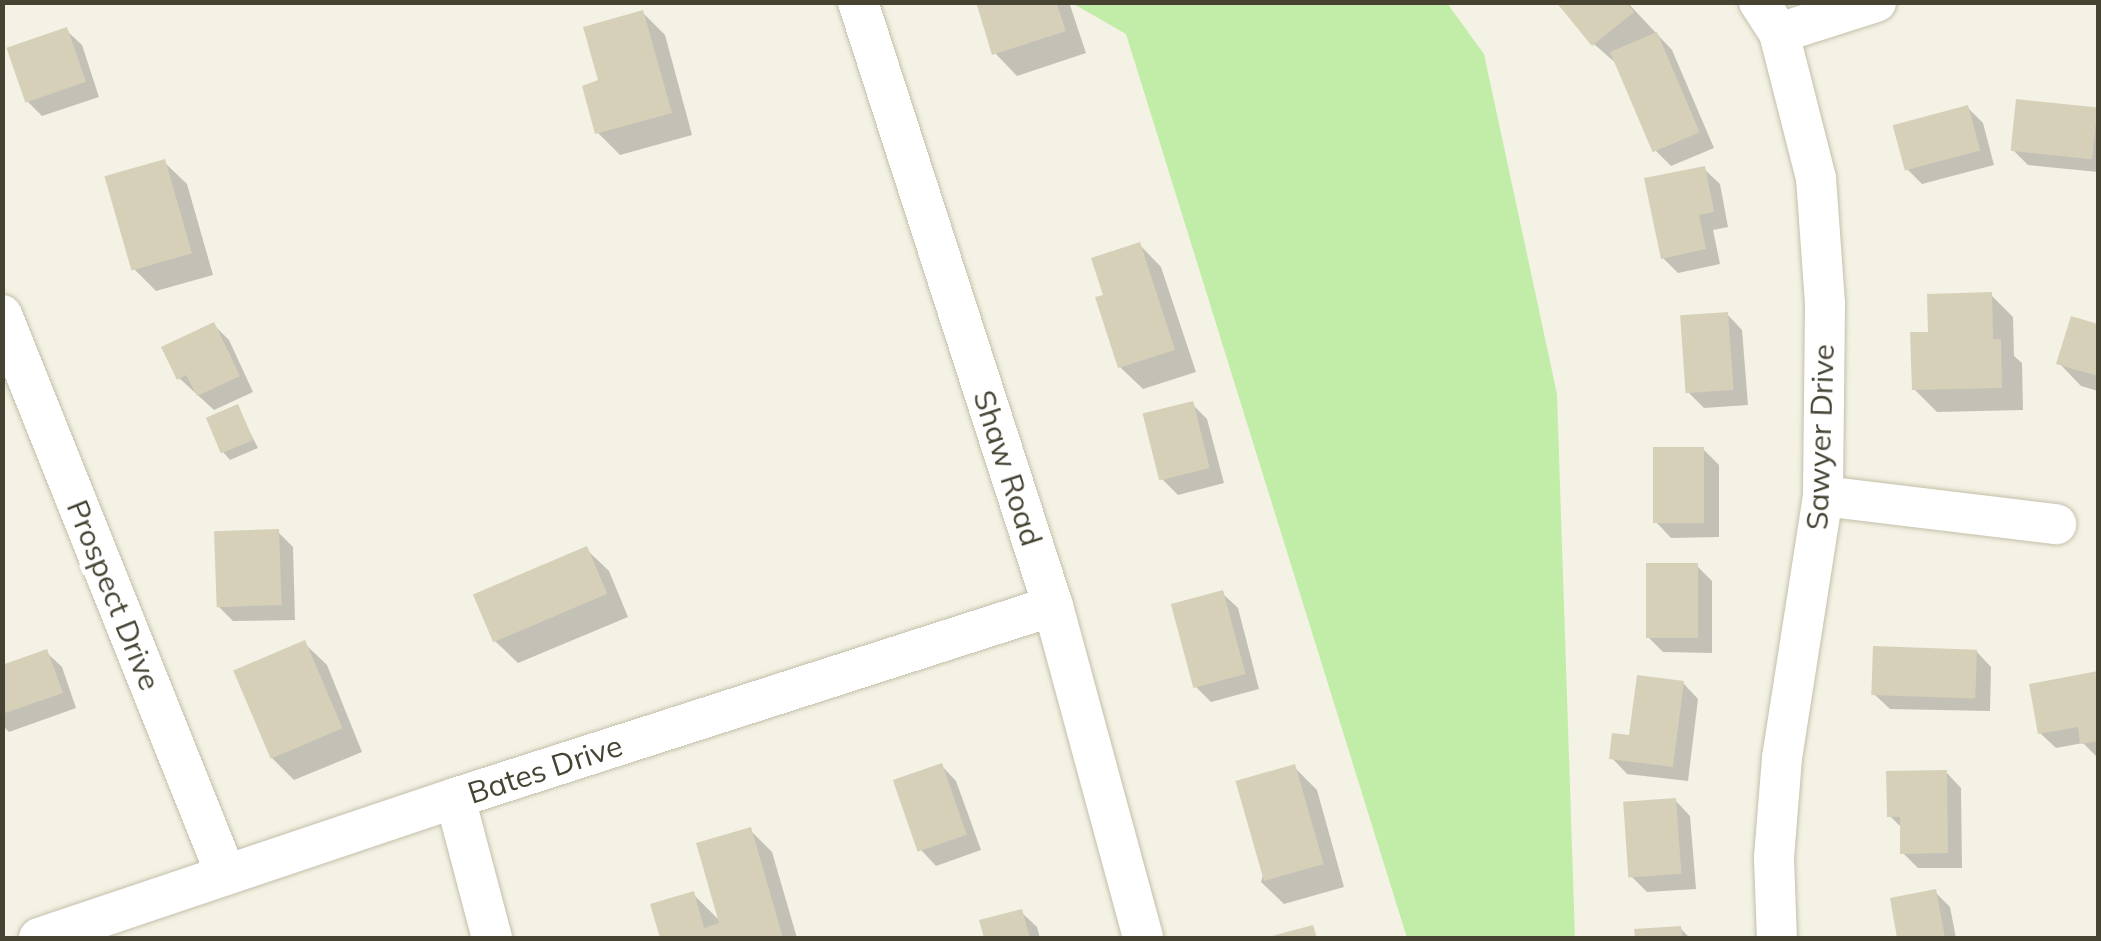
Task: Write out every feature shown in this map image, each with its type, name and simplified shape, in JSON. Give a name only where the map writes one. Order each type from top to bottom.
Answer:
[{"type":"street","name":"Shaw Road","points":[[858,2],[1053,606],[1143,938]]},
{"type":"street","points":[[1769,18],[1876,2]]},
{"type":"street","name":"Sawyer Drive","points":[[1769,18],[1816,178],[1825,303],[1823,496],[1782,758],[1774,858],[1778,938]]},
{"type":"street","name":"Prospect Drive","points":[[2,315],[226,875]]},
{"type":"street","points":[[1823,496],[2056,524]]},
{"type":"street","name":"Bates Drive","points":[[39,938],[455,798],[1053,606]]},
{"type":"street","points":[[455,798],[492,938]]},
{"type":"green space","points":[[1072,3],[1447,3],[1484,54],[1557,394],[1575,938],[1407,938],[1126,34]]},
{"type":"building","points":[[976,2],[1056,2],[1066,31],[992,55]]},
{"type":"building","points":[[1556,2],[1626,2],[1634,12],[1592,46]]},
{"type":"building","points":[[643,10],[672,113],[595,134],[582,86],[598,80],[583,27]]},
{"type":"building","points":[[67,27],[86,82],[25,103],[6,48]]},
{"type":"building","points":[[1657,32],[1700,132],[1653,152],[1610,52]]},
{"type":"building","points":[[2016,99],[2098,108],[2092,159],[2011,151]]},
{"type":"building","points":[[1968,105],[1980,150],[1905,171],[1893,125]]},
{"type":"building","points":[[165,159],[192,253],[131,271],[104,176]]},
{"type":"building","points":[[1705,166],[1714,212],[1699,215],[1706,249],[1661,259],[1644,178]]},
{"type":"building","points":[[1140,242],[1175,350],[1118,368],[1095,297],[1103,295],[1091,258]]},
{"type":"building","points":[[1992,292],[1993,339],[2001,339],[2002,388],[1912,390],[1910,332],[1928,332],[1927,294]]},
{"type":"building","points":[[1728,312],[1733,390],[1686,393],[1680,315]]},
{"type":"building","points":[[2071,316],[2098,324],[2098,376],[2056,364]]},
{"type":"building","points":[[214,322],[240,376],[197,396],[186,375],[177,380],[161,347]]},
{"type":"building","points":[[1193,401],[1210,468],[1159,481],[1143,414]]},
{"type":"building","points":[[238,404],[253,440],[221,454],[206,418]]},
{"type":"building","points":[[1653,447],[1704,447],[1704,523],[1653,523]]},
{"type":"building","points":[[279,529],[282,605],[217,607],[214,531]]},
{"type":"building","points":[[587,546],[607,594],[493,642],[473,594]]},
{"type":"building","points":[[1646,563],[1698,563],[1698,638],[1646,638]]},
{"type":"building","points":[[1223,590],[1246,674],[1193,688],[1171,604]]},
{"type":"building","points":[[305,640],[343,728],[271,759],[233,670]]},
{"type":"building","points":[[1873,646],[1977,650],[1975,699],[1871,695]]},
{"type":"building","points":[[47,649],[63,693],[2,714],[2,665]]},
{"type":"building","points":[[2098,671],[2098,741],[2080,744],[2078,727],[2038,734],[2029,684]]},
{"type":"building","points":[[1637,675],[1684,681],[1673,767],[1609,759],[1612,733],[1629,735]]},
{"type":"building","points":[[942,763],[967,835],[918,852],[893,780]]},
{"type":"building","points":[[1295,764],[1324,864],[1264,881],[1235,781]]},
{"type":"building","points":[[1947,770],[1948,853],[1900,854],[1900,817],[1887,817],[1886,771]]},
{"type":"building","points":[[1676,798],[1681,874],[1628,878],[1623,802]]},
{"type":"building","points":[[751,827],[783,938],[660,938],[650,904],[694,891],[704,928],[719,923],[696,843]]},
{"type":"building","points":[[1936,889],[1945,938],[1897,938],[1890,898]]},
{"type":"building","points":[[1022,909],[1030,938],[984,938],[979,920]]},
{"type":"building","points":[[1313,925],[1317,938],[1268,938],[1268,937]]},
{"type":"building","points":[[1681,926],[1682,938],[1635,938],[1634,929]]}]
